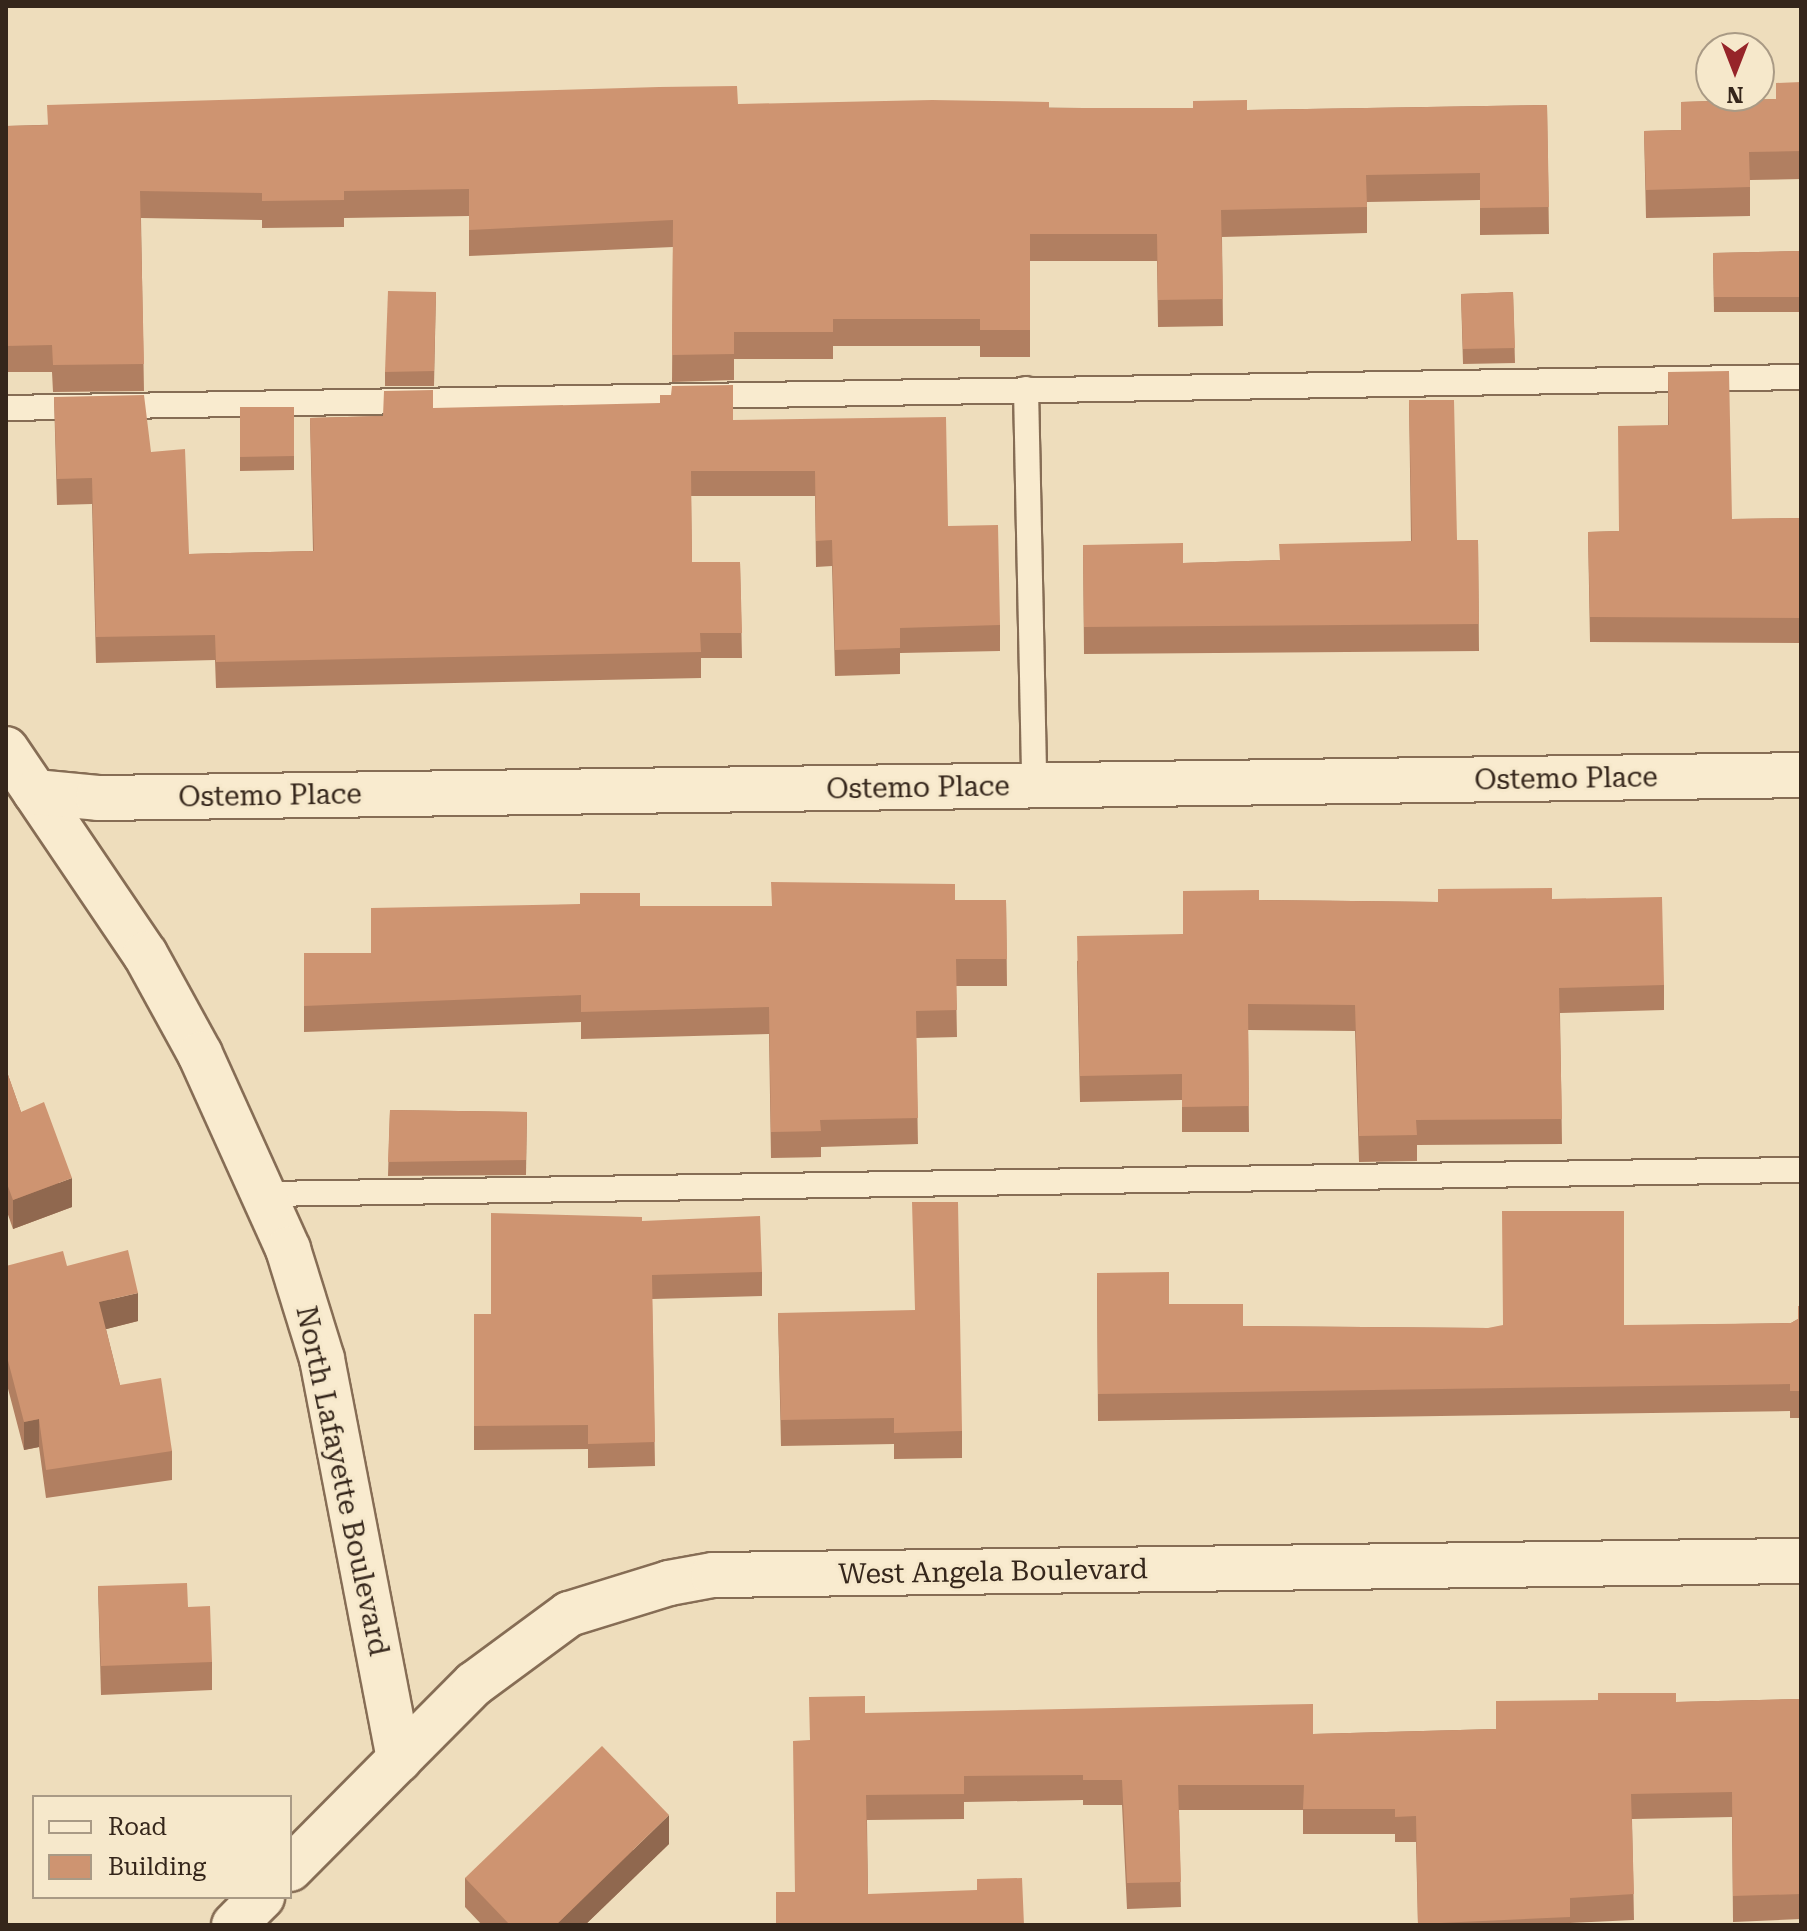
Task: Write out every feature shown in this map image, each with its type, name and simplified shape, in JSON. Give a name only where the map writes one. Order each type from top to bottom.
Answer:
[{"type":"street","name":"North Lafayette Boulevard","points":[[6,749],[145,954],[200,1054],[265,1194],[322,1359],[399,1760]]},
{"type":"street","name":"Ostemo Place","points":[[35,792],[98,798],[1801,775]]},
{"type":"street","name":"West Angela Boulevard","points":[[292,1867],[474,1684],[569,1614],[669,1583],[713,1575],[1801,1561]]},
{"type":"street","points":[[234,1925],[260,1899]]},
{"type":"lane","points":[[6,408],[1801,377]]},
{"type":"lane","points":[[1026,389],[1034,786]]},
{"type":"lane","points":[[265,1194],[1801,1170]]},
{"type":"building","points":[[1801,82],[1801,151],[1749,152],[1750,187],[1646,190],[1644,131],[1681,130],[1681,102],[1695,102],[1695,112],[1775,112],[1776,83]]},
{"type":"building","points":[[737,86],[738,104],[932,100],[1049,102],[1049,108],[1193,108],[1193,101],[1247,100],[1247,110],[1547,105],[1549,207],[1480,208],[1480,173],[1366,175],[1367,207],[1221,210],[1223,299],[1158,300],[1157,234],[1030,234],[1030,330],[980,330],[980,319],[833,319],[833,332],[734,332],[734,354],[672,355],[673,220],[469,230],[469,189],[344,191],[344,200],[262,201],[262,193],[140,191],[144,364],[53,365],[52,345],[6,346],[6,126],[48,125],[47,105]]},
{"type":"building","points":[[1801,251],[1801,297],[1714,297],[1713,253]]},
{"type":"building","points":[[388,291],[436,292],[434,371],[385,372]]},
{"type":"building","points":[[1513,292],[1515,348],[1463,349],[1461,294]]},
{"type":"building","points":[[1729,371],[1732,519],[1801,518],[1801,618],[1590,617],[1588,532],[1619,531],[1618,426],[1669,425],[1668,372]]},
{"type":"building","points":[[733,385],[733,420],[946,417],[948,526],[998,525],[1000,625],[900,628],[900,648],[835,650],[832,540],[816,541],[815,471],[691,471],[692,562],[740,562],[742,633],[700,633],[701,652],[216,662],[215,635],[96,637],[92,478],[57,479],[54,397],[144,395],[151,452],[185,449],[189,554],[314,551],[310,418],[383,416],[384,391],[433,390],[433,408],[660,403],[660,395],[671,395],[672,386]]},
{"type":"building","points":[[1409,400],[1454,400],[1457,540],[1478,540],[1479,624],[1084,627],[1083,545],[1183,543],[1183,563],[1280,560],[1279,544],[1412,541]]},
{"type":"building","points":[[240,407],[294,407],[294,456],[240,457]]},
{"type":"building","points":[[771,882],[955,884],[955,900],[1006,900],[1007,959],[956,959],[957,1010],[916,1011],[918,1118],[820,1120],[821,1131],[771,1132],[769,1007],[581,1012],[581,995],[304,1006],[304,953],[371,953],[371,908],[580,904],[580,893],[640,893],[640,906],[772,906]]},
{"type":"building","points":[[1552,888],[1552,899],[1662,897],[1664,985],[1559,988],[1562,1119],[1416,1120],[1417,1135],[1359,1136],[1355,1005],[1248,1004],[1249,1106],[1182,1107],[1182,1074],[1080,1076],[1077,936],[1183,934],[1183,891],[1259,890],[1259,900],[1438,902],[1438,889]]},
{"type":"building","points":[[1799,896],[1801,896],[1801,969]]},
{"type":"building","points":[[6,1069],[21,1112],[44,1102],[72,1178],[13,1200],[6,1181]]},
{"type":"building","points":[[390,1110],[527,1112],[526,1160],[388,1162]]},
{"type":"building","points":[[912,1202],[958,1202],[962,1431],[894,1433],[894,1418],[781,1420],[778,1313],[915,1310]]},
{"type":"building","points":[[1502,1211],[1624,1211],[1624,1325],[1791,1323],[1798,1319],[1798,1306],[1801,1306],[1801,1391],[1790,1391],[1790,1384],[1098,1394],[1097,1273],[1169,1272],[1169,1304],[1243,1304],[1243,1326],[1488,1328],[1503,1325]]},
{"type":"building","points":[[491,1213],[642,1217],[642,1221],[760,1216],[762,1272],[652,1275],[655,1442],[588,1444],[588,1425],[474,1426],[474,1314],[491,1314]]},
{"type":"building","points":[[128,1250],[138,1293],[99,1302],[120,1385],[161,1378],[172,1451],[46,1470],[39,1419],[24,1422],[6,1353],[6,1266],[63,1251],[67,1266]]},
{"type":"building","points":[[187,1583],[188,1607],[210,1606],[212,1662],[101,1666],[98,1586]]},
{"type":"building","points":[[1800,1689],[1801,1894],[1733,1896],[1732,1792],[1631,1794],[1634,1894],[1570,1898],[1570,1917],[1418,1924],[1416,1816],[1395,1817],[1395,1809],[1303,1809],[1304,1785],[1178,1785],[1181,1882],[1127,1883],[1122,1780],[1083,1780],[1083,1775],[964,1776],[964,1794],[866,1795],[868,1894],[977,1890],[977,1879],[1022,1878],[1024,1925],[776,1925],[776,1892],[795,1892],[793,1741],[810,1740],[809,1697],[865,1696],[865,1713],[1313,1704],[1313,1734],[1496,1729],[1496,1701],[1598,1700],[1598,1693],[1676,1693],[1676,1702],[1800,1699]]},
{"type":"building","points":[[602,1746],[669,1815],[556,1925],[510,1925],[465,1878]]}]
